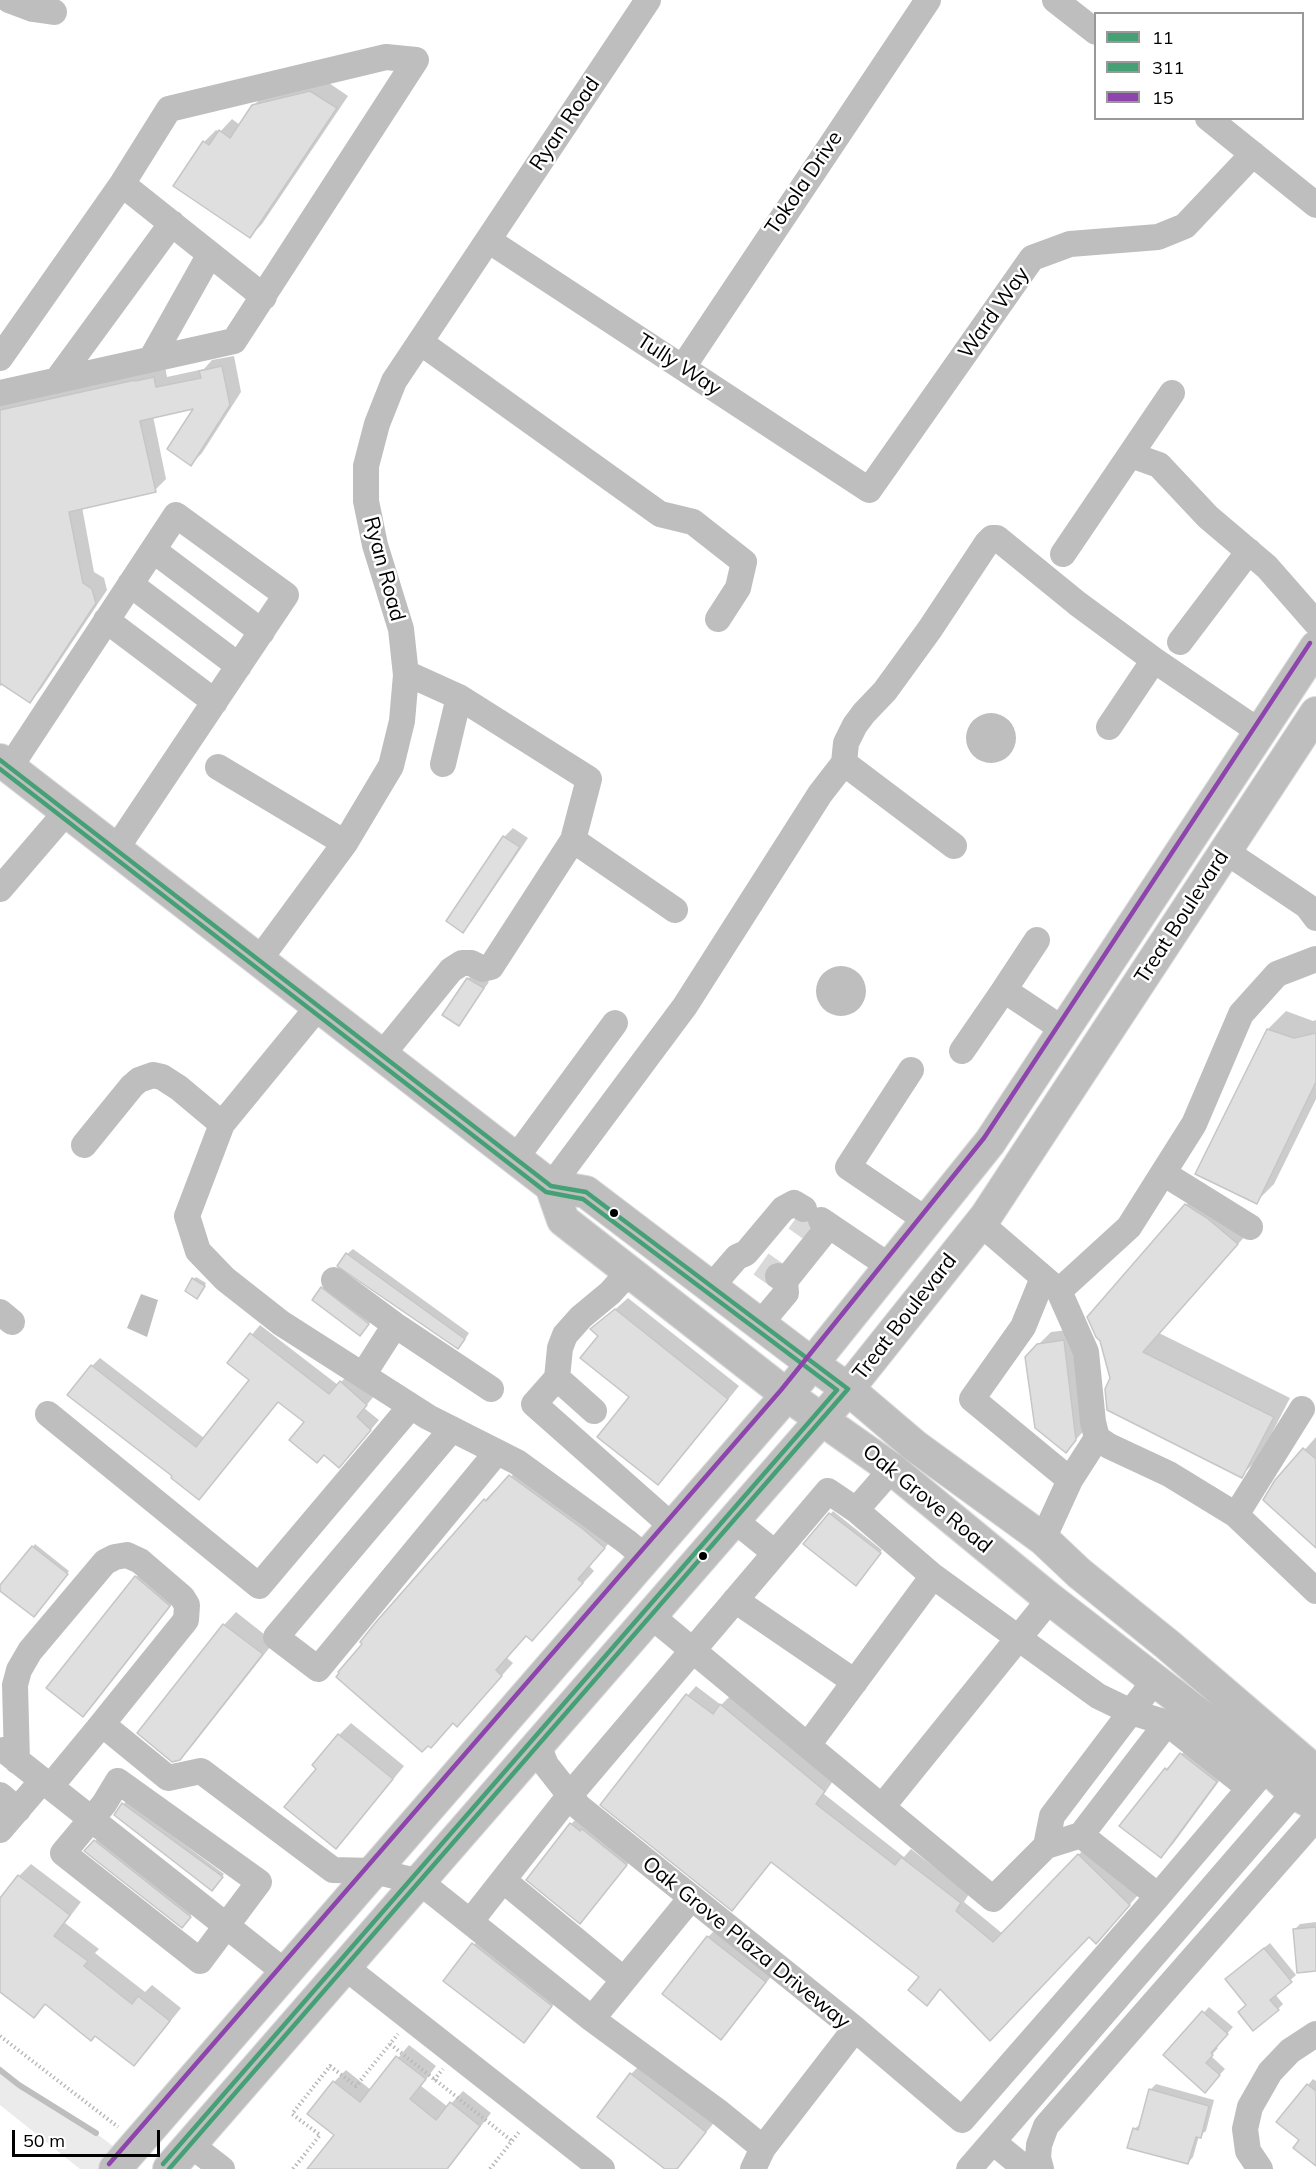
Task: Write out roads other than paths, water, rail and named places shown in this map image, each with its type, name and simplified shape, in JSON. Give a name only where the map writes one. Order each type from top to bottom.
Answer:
[{"type":"main road","name":"Treat Boulevard","points":[[115,2169],[787,1395],[990,1142],[1316,647]]},
{"type":"main road","name":"Treat Boulevard","points":[[169,2169],[848,1389],[980,1223],[1316,713]]},
{"type":"main road","name":"Oak Grove Road","points":[[5,764],[551,1186],[586,1192],[848,1389],[915,1446],[1043,1539],[1079,1573],[1168,1645],[1310,1789]]},
{"type":"main road","name":"Oak Grove Road","points":[[551,1186],[563,1220],[787,1395],[892,1469],[1050,1599],[1155,1680],[1258,1778],[1310,1789]]},
{"type":"street","points":[[9,0],[33,9],[54,12]]},
{"type":"street","name":"Ryan Road","points":[[259,960],[345,843],[391,766],[402,721],[406,673],[401,629],[375,545],[366,501],[366,465],[376,424],[394,381],[648,0]]},
{"type":"street","name":"Tokola Drive","points":[[682,367],[928,0]]},
{"type":"street","points":[[1055,0],[1094,31]]},
{"type":"street","points":[[0,358],[122,184],[169,109],[386,57],[416,60],[234,341],[0,393]]},
{"type":"street","points":[[1210,120],[1316,205]]},
{"type":"street","name":"Ward Way","points":[[869,490],[1032,258],[1070,244],[1158,237],[1185,226],[1253,154]]},
{"type":"street","points":[[122,184],[264,297]]},
{"type":"street","points":[[57,380],[172,223]]},
{"type":"street","name":"Tully Way","points":[[488,240],[869,490]]},
{"type":"street","points":[[151,359],[210,254]]},
{"type":"street","points":[[420,342],[660,514],[693,522],[744,562],[738,588],[718,619]]},
{"type":"street","points":[[1063,554],[1172,393]]},
{"type":"street","points":[[1131,454],[1159,465],[1208,517],[1267,567],[1316,622]]},
{"type":"street","points":[[5,764],[176,515],[286,595],[116,849]]},
{"type":"street","points":[[551,1186],[685,1006],[820,794],[844,763],[846,742],[855,725],[885,692],[992,538],[997,538],[1078,604],[1154,660],[1260,732]]},
{"type":"street","points":[[153,550],[262,632]]},
{"type":"street","points":[[1180,642],[1248,551]]},
{"type":"street","points":[[130,584],[239,666]]},
{"type":"street","points":[[106,620],[215,702]]},
{"type":"street","points":[[1109,727],[1154,660]]},
{"type":"street","points":[[381,1056],[451,970],[462,963],[471,963],[483,969],[491,967],[573,840],[589,779],[459,697],[406,673]]},
{"type":"street","points":[[443,764],[459,697]]},
{"type":"street","points":[[844,763],[954,846]]},
{"type":"street","points":[[218,767],[345,843]]},
{"type":"street","points":[[0,889],[67,811]]},
{"type":"street","points":[[573,840],[675,910]]},
{"type":"street","points":[[1225,851],[1307,906],[1316,918]]},
{"type":"street","points":[[962,1051],[1037,940]]},
{"type":"street","points":[[1070,1480],[972,1399],[1051,1284],[1129,1227],[1194,1124],[1241,1014],[1276,974],[1316,959]]},
{"type":"street","points":[[1004,990],[1064,1030]]},
{"type":"street","points":[[318,1007],[222,1124],[187,1216],[198,1251],[225,1279],[281,1323],[411,1406],[518,1462],[646,1558]]},
{"type":"street","points":[[515,1158],[615,1023]]},
{"type":"street","points":[[911,1071],[848,1167],[926,1220]]},
{"type":"street","points":[[84,1144],[132,1086],[139,1080],[153,1075],[162,1077],[179,1088],[222,1124]]},
{"type":"street","points":[[1163,1173],[1250,1227]]},
{"type":"street","points":[[772,1263],[810,1221]]},
{"type":"street","points":[[772,1263],[810,1221]]},
{"type":"street","points":[[810,1221],[889,1266]]},
{"type":"street","points":[[980,1223],[1051,1284],[1086,1352],[1097,1438],[1070,1480],[1043,1539]]},
{"type":"street","points":[[711,1287],[737,1257],[772,1263]]},
{"type":"street","points":[[760,1324],[786,1293],[772,1263]]},
{"type":"street","points":[[629,1272],[565,1335],[560,1348],[557,1378],[534,1404],[673,1527]]},
{"type":"street","points":[[334,1280],[395,1325],[491,1389]]},
{"type":"street","points":[[363,1375],[395,1325]]},
{"type":"street","points":[[557,1378],[594,1411]]},
{"type":"street","points":[[48,1414],[259,1586],[411,1406]]},
{"type":"street","points":[[1236,1515],[1302,1409]]},
{"type":"street","points":[[452,1429],[276,1637],[318,1669],[497,1452]]},
{"type":"street","points":[[1097,1438],[1169,1474],[1236,1515],[1316,1591]]},
{"type":"street","points":[[856,1510],[892,1469]]},
{"type":"street","points":[[470,1922],[570,1795],[828,1491],[856,1510],[933,1576],[1098,1696],[1131,1712],[1167,1723],[1258,1778],[962,2120],[855,2030]]},
{"type":"street","points":[[733,1519],[775,1553]]},
{"type":"street","points":[[0,1830],[9,1802],[46,1784],[102,1724],[186,1620],[187,1605],[182,1597],[140,1561],[127,1555],[105,1562],[30,1651],[19,1670],[15,1685],[8,1754],[46,1784],[91,1819],[286,1973]]},
{"type":"street","points":[[807,1745],[933,1576]]},
{"type":"street","points":[[882,1807],[1050,1599]]},
{"type":"street","points":[[735,1600],[855,1682]]},
{"type":"street","points":[[650,1615],[993,1899],[1046,1846],[1081,1835],[1167,1723]]},
{"type":"street","points":[[1046,1846],[1052,1816],[1155,1680]]},
{"type":"street","points":[[102,1724],[168,1778],[201,1771],[333,1870],[374,1872],[420,1882]]},
{"type":"street","name":"Oak Grove Plaza Driveway","points":[[420,1882],[592,2019],[720,2113],[758,2158],[855,2030],[579,1807],[546,1765],[538,1745]]},
{"type":"street","points":[[118,1781],[259,1882],[201,1961],[63,1853],[91,1819],[104,1804],[118,1781]]},
{"type":"street","points":[[969,2169],[1310,1789]]},
{"type":"street","points":[[1041,2169],[1038,2145],[1046,2126],[1316,1818]]},
{"type":"street","points":[[1081,1835],[1158,1896]]},
{"type":"street","points":[[503,1881],[624,1980]]},
{"type":"street","points":[[592,2019],[692,1898]]},
{"type":"street","points":[[345,1967],[602,2169]]},
{"type":"street","points":[[1260,2169],[1248,2151],[1245,2129],[1250,2107],[1270,2072],[1290,2051],[1316,2034]]},
{"type":"street","points":[[993,2142],[1026,2169]]},
{"type":"street","points":[[190,2145],[222,2169]]},
{"type":"waterway","points":[[0,2070],[19,2085],[96,2133]]},
{"type":"tunnel","points":[[796,1218],[813,1230]]},
{"type":"tunnel","points":[[761,1264],[778,1276]]}]
